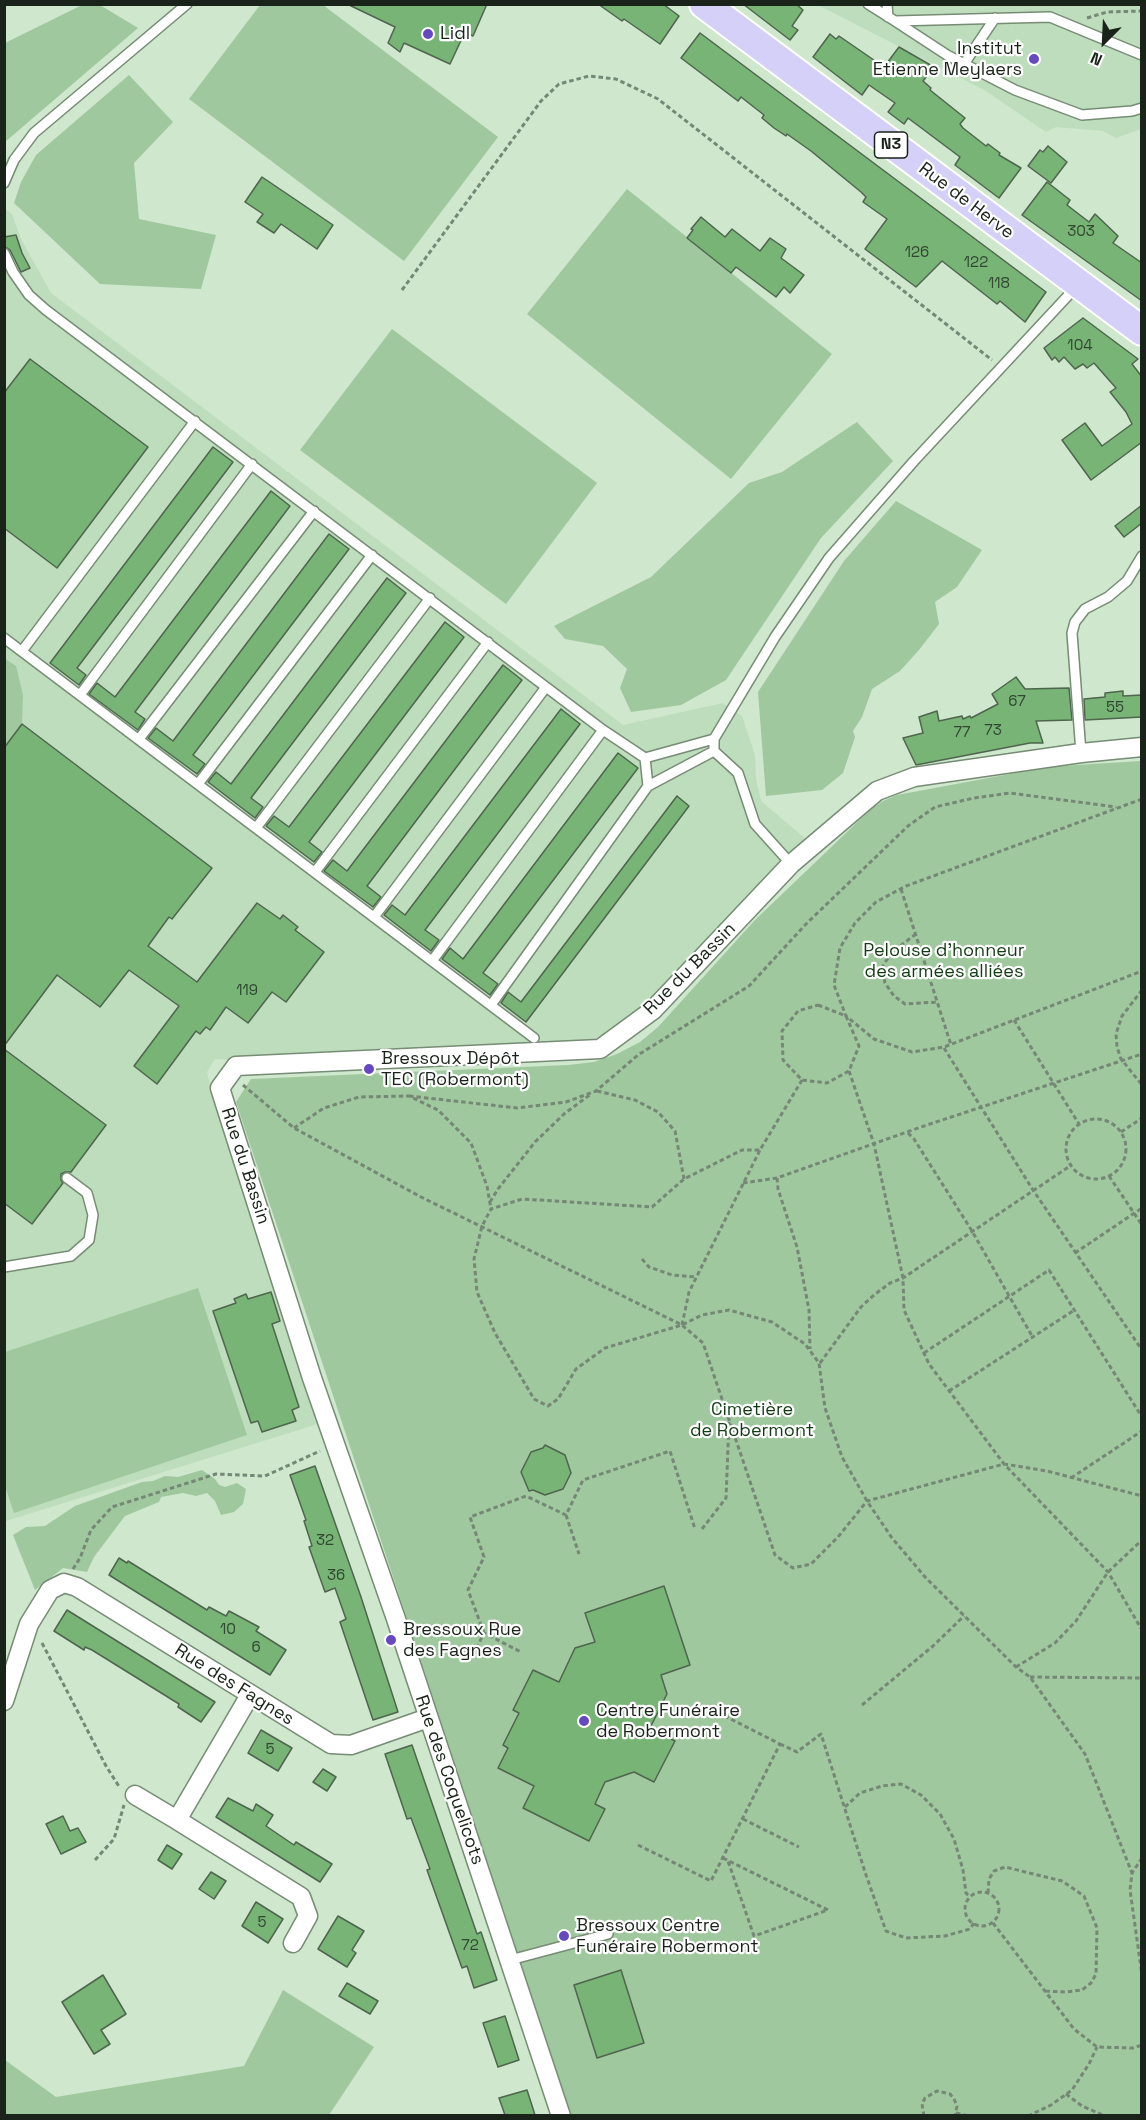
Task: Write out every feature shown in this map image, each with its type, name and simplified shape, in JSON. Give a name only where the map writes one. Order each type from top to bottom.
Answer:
[{"type":"main road","name":"Rue de Herve","points":[[704,4],[1142,331]]},
{"type":"street","name":"Rue du Bassin","points":[[335,1445],[220,1088],[236,1066],[600,1049],[653,1010],[791,864],[877,791],[914,777],[1082,753],[1142,747]]},
{"type":"street","name":"Rue des Coquelicots","points":[[335,1445],[395,1616],[561,2115]]},
{"type":"street","points":[[4,1701],[29,1624],[57,1587]]},
{"type":"street","name":"Rue des Fagnes","points":[[57,1587],[77,1587],[331,1744],[351,1744],[428,1718]]},
{"type":"street","points":[[177,1820],[250,1695]]},
{"type":"street","points":[[130,1796],[177,1820],[301,1897],[308,1916],[293,1943]]},
{"type":"lane","points":[[4,183],[14,160],[34,133],[186,4]]},
{"type":"lane","points":[[868,4],[947,55],[1015,90],[1082,115],[1132,111],[1142,108]]},
{"type":"lane","points":[[887,4],[892,19]]},
{"type":"lane","points":[[892,19],[1050,17],[1142,56]]},
{"type":"lane","points":[[964,64],[995,18]]},
{"type":"lane","points":[[4,253],[13,272],[29,295],[46,310],[603,730],[645,758],[714,739]]},
{"type":"lane","points":[[791,864],[755,824],[738,773],[714,751],[714,739],[775,637],[829,558],[872,507],[1000,366],[1078,285]]},
{"type":"lane","points":[[22,651],[195,421]]},
{"type":"lane","points":[[80,695],[252,464]]},
{"type":"lane","points":[[139,740],[314,511]]},
{"type":"lane","points":[[198,784],[372,555]]},
{"type":"lane","points":[[1082,753],[1072,633],[1075,622],[1085,609],[1108,597],[1127,581],[1142,556]]},
{"type":"lane","points":[[256,828],[430,598]]},
{"type":"lane","points":[[4,638],[534,1038]]},
{"type":"lane","points":[[315,872],[488,642]]},
{"type":"lane","points":[[374,916],[546,687]]},
{"type":"lane","points":[[432,961],[603,730]]},
{"type":"lane","points":[[491,1005],[648,786],[714,751]]},
{"type":"lane","points":[[645,758],[648,786]]},
{"type":"lane","points":[[4,1267],[70,1256],[89,1240],[93,1215],[87,1193],[67,1178]]},
{"type":"lane","points":[[510,1960],[608,1934]]},
{"type":"path","points":[[1079,29],[1087,18],[1107,12],[1142,11]]},
{"type":"path","points":[[402,290],[541,101],[559,84],[589,76],[616,79],[657,99],[1000,366]]},
{"type":"path","points":[[490,1202],[535,1142],[564,1114],[596,1091],[638,1055],[749,986],[807,923],[891,842],[908,826],[935,807],[1010,793],[1116,807]]},
{"type":"path","points":[[1142,799],[901,889],[876,902],[855,923],[840,948],[834,985],[846,1016],[859,1046],[849,1071],[827,1083],[802,1080],[783,1060],[782,1031],[798,1011],[818,1005],[846,1016],[874,1039],[912,1052],[951,1045],[1142,971]]},
{"type":"path","points":[[901,889],[951,1045]]},
{"type":"path","points":[[916,934],[892,952],[887,959],[882,967],[885,983],[894,996],[905,1004],[938,1002]]},
{"type":"path","points":[[1142,990],[1122,1016],[1116,1034],[1121,1059],[1142,1085]]},
{"type":"path","points":[[1014,1020],[1079,1124]]},
{"type":"path","points":[[944,1047],[1033,1190],[1140,1343],[1142,1350]]},
{"type":"path","points":[[743,1183],[777,1178],[1121,1059],[1142,1054]]},
{"type":"path","points":[[849,1071],[874,1144],[903,1278],[904,1310],[929,1364],[1004,1464],[1108,1572],[1142,1630]]},
{"type":"path","points":[[230,1074],[294,1128],[421,1197],[682,1325],[703,1343],[775,1555],[793,1568],[811,1564],[838,1537],[867,1501],[1004,1464],[1142,1496]]},
{"type":"path","points":[[682,1325],[689,1292],[696,1277],[760,1150],[802,1080]]},
{"type":"path","points":[[294,1128],[324,1108],[359,1097],[409,1096],[517,1108],[566,1102],[596,1091],[635,1100],[658,1112],[675,1131],[684,1179]]},
{"type":"path","points":[[409,1096],[438,1110],[471,1143],[487,1186],[492,1209]]},
{"type":"path","points":[[1121,1132],[1142,1118]]},
{"type":"path","points":[[1087,1120],[1107,1121],[1121,1132],[1126,1145],[1120,1168],[1106,1178],[1085,1178],[1070,1166],[1066,1156],[1067,1138],[1079,1124],[1087,1120]]},
{"type":"path","points":[[908,1132],[915,1139],[972,1231],[1032,1336]]},
{"type":"path","points":[[760,1150],[742,1150],[684,1179],[652,1207],[522,1199],[492,1209],[482,1226],[474,1258],[477,1292],[495,1333],[534,1399],[548,1406],[558,1399],[576,1369],[605,1348],[682,1325],[702,1315],[729,1310],[772,1322],[805,1344],[819,1363],[825,1408],[842,1457],[867,1501],[899,1546],[926,1578],[1016,1667],[1030,1677],[1085,1754],[1132,1873]]},
{"type":"path","points":[[819,1363],[861,1307],[890,1283],[903,1278],[1070,1166]]},
{"type":"path","points":[[1109,1176],[1142,1225]]},
{"type":"path","points":[[777,1178],[778,1189],[796,1247],[809,1310],[810,1351]]},
{"type":"path","points":[[1075,1253],[1142,1208]]},
{"type":"path","points":[[642,1259],[649,1267],[672,1275],[696,1277]]},
{"type":"path","points":[[924,1353],[1008,1295],[1049,1270],[1142,1417]]},
{"type":"path","points":[[949,1391],[1073,1311]]},
{"type":"path","points":[[702,1529],[726,1498],[729,1421]]},
{"type":"path","points":[[1071,1478],[1142,1431]]},
{"type":"path","points":[[57,1587],[80,1558],[91,1530],[112,1506],[216,1474],[265,1476],[335,1445]]},
{"type":"path","points":[[579,1554],[566,1515],[583,1480],[670,1451],[695,1529]]},
{"type":"path","points":[[521,1652],[484,1633],[468,1590],[484,1557],[470,1517],[526,1496],[566,1515]]},
{"type":"path","points":[[1016,1667],[1055,1643],[1076,1621],[1108,1572],[1142,1540]]},
{"type":"path","points":[[862,1705],[933,1646],[964,1616]]},
{"type":"path","points":[[29,1624],[40,1640],[106,1766],[130,1796],[114,1839],[95,1860]]},
{"type":"path","points":[[472,1655],[484,1633]]},
{"type":"path","points":[[1030,1677],[1142,1678]]},
{"type":"path","points":[[707,1707],[797,1752],[821,1734],[886,1931],[906,1938],[945,1936],[970,1929],[974,1923]]},
{"type":"path","points":[[638,1845],[711,1881],[780,1744]]},
{"type":"path","points":[[845,1808],[860,1793],[882,1786],[901,1784],[921,1795],[940,1814],[954,1839],[963,1870],[966,1893],[970,1897]]},
{"type":"path","points":[[743,1819],[799,1847]]},
{"type":"path","points":[[723,1858],[828,1910],[754,1936],[729,1861]]},
{"type":"path","points":[[1142,1858],[1132,1873],[1130,1890],[1142,1975]]},
{"type":"path","points":[[988,1893],[989,1879],[994,1872],[1005,1867],[1062,1881],[1084,1896],[1097,1928],[1096,1974],[1091,1983],[1082,1990],[1066,1992],[1044,1990]]},
{"type":"path","points":[[976,1893],[988,1893],[998,1901],[999,1914],[993,1923],[984,1926],[974,1923],[967,1916],[965,1909],[970,1897],[976,1893]]},
{"type":"path","points":[[993,1923],[1074,2029],[1097,2047],[1132,2048],[1142,2045]]},
{"type":"path","points":[[1028,2115],[1051,2105],[1072,2090],[1097,2047]]},
{"type":"path","points":[[924,2115],[922,2104],[925,2098],[937,2091],[950,2094],[954,2099],[956,2114],[969,2115]]},
{"type":"path","points":[[1066,2094],[1082,2106],[1105,2115]]},
{"type":"shaded area","name":"Institut Etienne Meylaers","points":[[818,5],[1141,5],[1141,129],[1116,138],[1103,131],[1056,127],[1046,132],[986,91]]},
{"type":"shaded area","points":[[4,208],[12,214],[21,239],[51,293],[623,725],[723,703],[742,716],[755,755],[756,779],[761,801],[807,840],[736,908],[650,1005],[604,1036],[585,1041],[240,1060],[215,1059],[207,1072],[216,1108],[321,1423],[6,1521]]},
{"type":"green space","points":[[82,5],[100,5],[138,28],[5,142],[5,43]]},
{"type":"green space","points":[[260,5],[323,5],[498,137],[404,261],[189,99]]},
{"type":"green space","points":[[129,75],[173,122],[134,163],[139,219],[216,235],[201,289],[100,284],[14,203],[21,182],[36,155]]},
{"type":"green space","points":[[627,189],[832,354],[731,479],[527,314]]},
{"type":"green space","points":[[392,329],[597,483],[506,604],[300,450]]},
{"type":"green space","points":[[857,422],[893,461],[821,538],[726,680],[681,705],[631,712],[620,688],[627,669],[603,646],[565,639],[554,626],[651,577],[749,483],[782,472]]},
{"type":"green space","points":[[896,501],[982,550],[957,587],[935,602],[939,624],[919,650],[900,671],[872,689],[862,717],[853,731],[855,737],[843,773],[822,790],[766,796],[758,692],[844,561]]},
{"type":"green space","points":[[4,658],[16,666],[23,695],[22,724],[4,748]]},
{"type":"green space","name":"Cimetière de Robermont","points":[[1141,761],[1141,2115],[571,2115],[236,1102],[251,1079],[568,1065],[594,1062],[617,1054],[640,1042],[658,1027],[755,920],[871,809],[883,801],[897,795],[1026,771],[1060,766]]},
{"type":"green space","points":[[198,1288],[247,1435],[14,1513],[5,1486],[5,1352]]},
{"type":"green space","points":[[202,1470],[215,1479],[219,1485],[225,1487],[237,1483],[246,1489],[243,1504],[234,1512],[221,1515],[215,1501],[207,1493],[196,1496],[183,1493],[161,1497],[159,1502],[125,1516],[94,1557],[87,1572],[63,1568],[35,1590],[13,1535],[26,1527],[45,1526],[75,1506],[142,1482],[153,1481],[165,1476],[178,1477]]},
{"type":"green space","points":[[283,1990],[374,2047],[329,2115],[5,2115],[5,2060],[56,2097],[244,2066]]},
{"type":"building","name":"Lidl","points":[[347,4],[487,4],[473,36],[465,32],[450,64],[404,43],[400,52],[388,43],[395,27]]},
{"type":"building","points":[[598,4],[663,4],[679,16],[660,44]]},
{"type":"building","points":[[743,4],[796,4],[803,10],[792,26],[798,30],[790,40]]},
{"type":"building","points":[[700,33],[1046,292],[1025,322],[1000,301],[997,304],[942,261],[916,287],[865,249],[887,219],[863,202],[866,197],[861,192],[811,151],[774,128],[762,118],[764,115],[741,97],[738,101],[681,58]]},
{"type":"building","points":[[830,34],[836,39],[839,36],[884,67],[899,47],[934,67],[923,81],[931,88],[930,90],[965,118],[960,124],[963,128],[1021,168],[999,198],[955,165],[960,157],[908,118],[904,124],[888,112],[895,103],[869,85],[862,95],[813,57]]},
{"type":"building","points":[[1048,146],[1067,162],[1051,183],[1028,166],[1040,150],[1043,152]]},
{"type":"building","points":[[262,177],[333,225],[317,249],[281,224],[274,233],[257,222],[263,214],[245,202]]},
{"type":"building","points":[[1047,182],[1070,200],[1067,205],[1089,222],[1095,214],[1118,236],[1113,243],[1142,263],[1142,301],[1022,215]]},
{"type":"building","points":[[701,217],[725,237],[732,229],[760,251],[770,238],[786,249],[781,258],[804,275],[790,293],[784,287],[776,297],[736,267],[731,273],[687,238]]},
{"type":"building","points":[[16,235],[30,268],[21,272],[10,250],[4,246],[4,237]]},
{"type":"building","points":[[1083,318],[1138,359],[1132,364],[1142,377],[1142,442],[1091,480],[1062,440],[1085,423],[1102,446],[1132,424],[1126,412],[1110,392],[1116,388],[1094,363],[1087,368],[1083,364],[1075,369],[1064,357],[1059,362],[1055,357],[1052,360],[1044,348]]},
{"type":"building","points":[[30,359],[148,447],[57,568],[4,528],[4,393]]},
{"type":"building","points":[[213,447],[233,462],[77,668],[86,675],[79,685],[50,663]]},
{"type":"building","points":[[271,491],[290,506],[135,712],[145,719],[138,730],[89,694],[97,683],[115,697]]},
{"type":"building","points":[[1142,505],[1142,523],[1124,537],[1115,526]]},
{"type":"building","points":[[329,534],[349,549],[193,755],[205,764],[197,774],[148,738],[156,728],[173,741]]},
{"type":"building","points":[[387,578],[406,593],[251,798],[263,807],[255,818],[208,782],[216,772],[231,784]]},
{"type":"building","points":[[445,622],[464,637],[309,842],[322,852],[314,862],[266,826],[274,816],[289,827]]},
{"type":"building","points":[[503,665],[522,680],[367,886],[381,897],[373,907],[324,871],[333,860],[347,871]]},
{"type":"building","points":[[1016,677],[1025,689],[1069,688],[1072,720],[1036,721],[1043,743],[1030,743],[916,765],[903,738],[923,733],[919,717],[937,711],[939,721],[962,716],[963,719],[970,716],[971,718],[998,704],[992,694]]},
{"type":"building","points":[[1123,691],[1123,696],[1142,695],[1142,717],[1085,720],[1084,699],[1105,697],[1105,693]]},
{"type":"building","points":[[561,709],[580,724],[425,930],[439,940],[431,951],[384,915],[392,905],[405,915]]},
{"type":"building","points":[[22,724],[212,868],[172,919],[169,917],[148,946],[197,982],[257,903],[280,919],[283,915],[298,927],[295,930],[324,952],[286,1002],[272,992],[248,1023],[226,1007],[210,1030],[206,1027],[200,1034],[196,1031],[157,1084],[134,1066],[179,1006],[129,970],[100,1007],[57,975],[4,1046],[4,748]]},
{"type":"building","points":[[618,753],[638,768],[483,973],[498,984],[490,995],[442,959],[450,948],[463,959]]},
{"type":"building","points":[[677,796],[689,806],[526,1022],[501,1003],[508,992],[521,1002]]},
{"type":"building","points":[[4,1049],[106,1125],[71,1172],[61,1174],[63,1183],[32,1224],[4,1203]]},
{"type":"building","points":[[271,1292],[280,1321],[272,1324],[299,1407],[292,1410],[296,1421],[262,1432],[258,1421],[251,1423],[213,1311],[236,1303],[234,1299],[246,1294],[248,1299]]},
{"type":"building","points":[[545,1445],[565,1455],[571,1473],[563,1489],[545,1495],[533,1490],[529,1491],[521,1472],[531,1452]]},
{"type":"building","points":[[315,1466],[398,1712],[373,1720],[340,1622],[346,1619],[335,1588],[325,1592],[309,1547],[312,1546],[304,1521],[306,1520],[290,1475]]},
{"type":"building","points":[[119,1558],[127,1563],[128,1561],[207,1610],[209,1607],[226,1616],[229,1611],[259,1627],[256,1631],[286,1650],[270,1675],[109,1575]]},
{"type":"building","name":"Centre Funéraire de Robermont","points":[[664,1586],[690,1665],[661,1675],[667,1694],[650,1728],[675,1741],[654,1782],[634,1772],[605,1782],[595,1804],[605,1809],[589,1841],[523,1808],[534,1786],[498,1768],[508,1748],[503,1745],[519,1713],[513,1710],[533,1670],[559,1682],[575,1648],[595,1642],[585,1613]]},
{"type":"building","points":[[67,1610],[215,1702],[201,1722],[178,1707],[179,1704],[92,1650],[85,1647],[84,1650],[54,1631]]},
{"type":"building","points":[[261,1730],[292,1748],[278,1771],[248,1753]]},
{"type":"building","points":[[412,1745],[477,1934],[481,1932],[497,1980],[474,1988],[467,1966],[462,1968],[427,1870],[430,1869],[411,1818],[407,1819],[385,1754]]},
{"type":"building","points":[[323,1769],[336,1777],[327,1791],[313,1782]]},
{"type":"building","points":[[228,1798],[253,1811],[256,1804],[273,1815],[266,1826],[294,1845],[296,1842],[332,1864],[320,1882],[216,1817]]},
{"type":"building","points":[[63,1816],[70,1831],[78,1828],[86,1842],[61,1854],[46,1824]]},
{"type":"building","points":[[167,1845],[182,1854],[172,1869],[158,1860]]},
{"type":"building","points":[[211,1872],[226,1881],[214,1899],[199,1889]]},
{"type":"building","points":[[256,1902],[283,1919],[268,1943],[242,1926]]},
{"type":"building","points":[[338,1916],[364,1931],[352,1950],[356,1953],[347,1967],[318,1949]]},
{"type":"building","points":[[621,1970],[644,2043],[597,2058],[574,1985]]},
{"type":"building","points":[[103,1975],[126,2014],[101,2030],[110,2044],[94,2054],[62,2002]]},
{"type":"building","points":[[347,1983],[378,2001],[370,2014],[339,1996]]},
{"type":"building","points":[[505,2016],[519,2060],[498,2067],[483,2023]]},
{"type":"building","points":[[527,2090],[535,2115],[505,2115],[499,2098]]},
{"type":"place","name":"Lidl","points":[[428,34]]},
{"type":"place","name":"Institut Etienne Meylaers","points":[[1034,59]]},
{"type":"place","name":"Bressoux Dépôt TEC (Robermont)","points":[[369,1069]]},
{"type":"place","name":"Bressoux Rue des Fagnes","points":[[391,1640]]},
{"type":"place","name":"Centre Funéraire de Robermont","points":[[584,1721]]},
{"type":"place","name":"Bressoux Centre Funéraire Robermont","points":[[564,1936]]},
{"type":"park label","name":"Pelouse d'honneur des armées alliées","points":[[944,961]]}]
